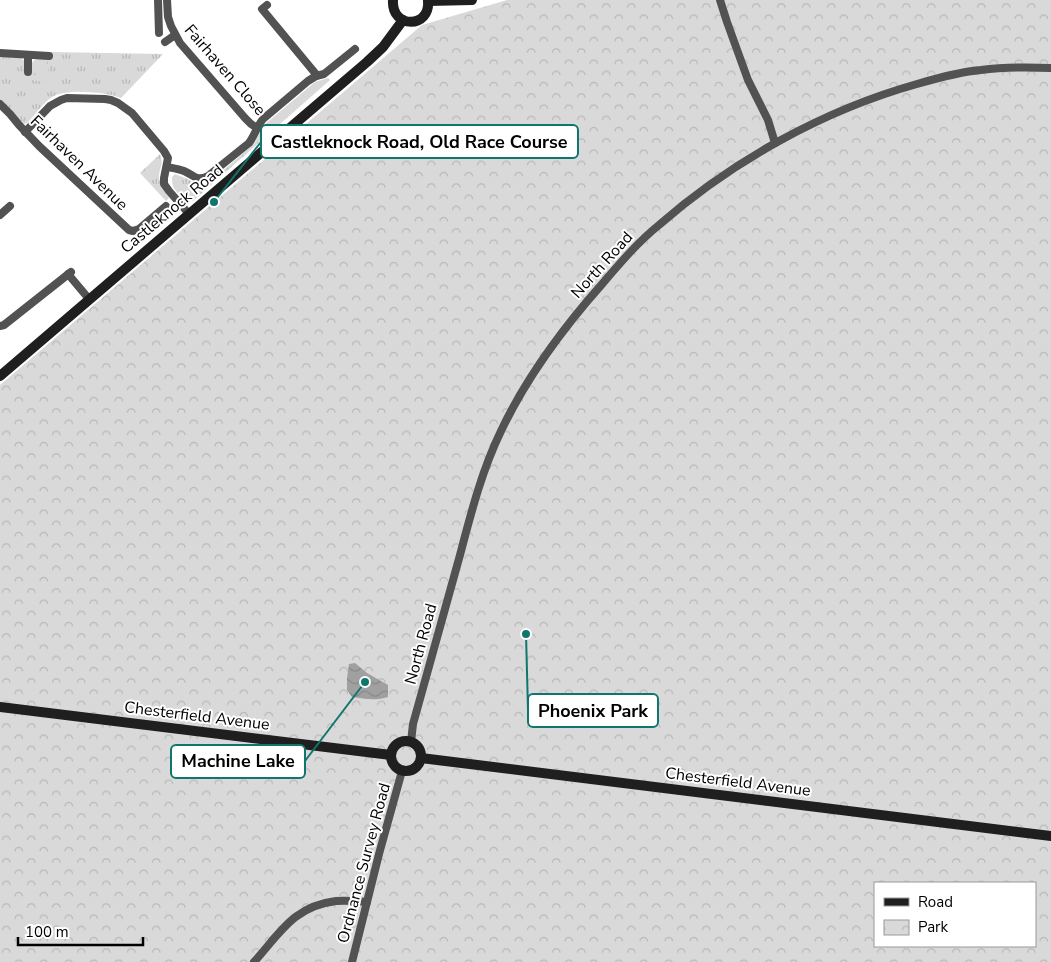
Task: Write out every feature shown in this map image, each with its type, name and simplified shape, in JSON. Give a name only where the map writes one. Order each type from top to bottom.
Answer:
[{"type":"street","points":[[158,0],[159,33]]},
{"type":"street","name":"Fairhaven Close","points":[[167,0],[168,17],[180,43],[244,118],[257,128]]},
{"type":"street","points":[[394,0],[393,7],[395,12],[403,20],[414,22],[427,12],[428,1],[472,0]]},
{"type":"street","points":[[720,0],[748,80],[768,120],[775,143]]},
{"type":"street","points":[[267,5],[262,9],[316,76]]},
{"type":"street","name":"Castleknock Road","points":[[0,376],[367,62],[383,47],[403,20]]},
{"type":"street","points":[[165,42],[175,35]]},
{"type":"street","points":[[167,167],[184,171],[194,178],[208,176],[249,143],[264,118],[308,81],[324,74],[355,49]]},
{"type":"street","points":[[0,53],[49,56]]},
{"type":"street","points":[[28,55],[28,72]]},
{"type":"street","name":"North Road","points":[[411,742],[413,724],[467,529],[487,464],[500,433],[519,395],[545,354],[588,299],[631,250],[692,197],[775,143],[816,122],[886,93],[934,80],[979,70],[1051,68]]},
{"type":"street","points":[[25,132],[50,106],[67,98],[111,100],[125,107],[164,151],[168,158],[164,184],[189,214]]},
{"type":"street","name":"Fairhaven Avenue","points":[[0,104],[25,132],[129,230],[139,229],[166,206]]},
{"type":"street","points":[[0,215],[10,206]]},
{"type":"street","points":[[0,326],[4,325],[69,273],[90,299]]},
{"type":"street","name":"Chesterfield Avenue","points":[[0,707],[391,755]]},
{"type":"street","points":[[411,742],[418,746],[421,758],[414,769],[402,771],[393,764],[391,755],[392,750],[398,744],[411,742]]},
{"type":"street","name":"Chesterfield Avenue","points":[[421,758],[1051,836]]},
{"type":"street","name":"Ordnance Survey Road","points":[[352,962],[402,771]]},
{"type":"street","points":[[254,962],[282,928],[299,914],[318,904],[338,900],[367,902]]},
{"type":"green space","points":[[507,0],[1051,0],[1051,962],[0,962],[0,385],[422,25]]},
{"type":"green space","points":[[51,52],[163,54],[121,98],[86,92],[58,94],[45,102],[27,123],[21,124],[13,112],[0,99],[0,56],[19,57],[32,63],[37,59],[48,59]]},
{"type":"green space","points":[[48,61],[49,75],[56,87],[45,82],[25,79],[24,77],[38,71]]},
{"type":"green space","points":[[328,78],[330,80],[193,201],[184,198],[176,191],[172,182],[172,177],[175,174],[188,179],[198,186],[206,185],[254,144],[264,125],[315,82]]},
{"type":"green space","points":[[160,154],[162,163],[159,178],[169,198],[166,201],[140,173]]},
{"type":"water","points":[[355,663],[367,673],[388,685],[388,697],[366,699],[352,697],[347,690],[347,678],[349,664]]},
{"type":"place","name":"Castleknock Road, Old Race Course","points":[[214,202]]},
{"type":"place","name":"Phoenix Park","points":[[526,634]]},
{"type":"place","name":"Machine Lake","points":[[365,682]]}]
